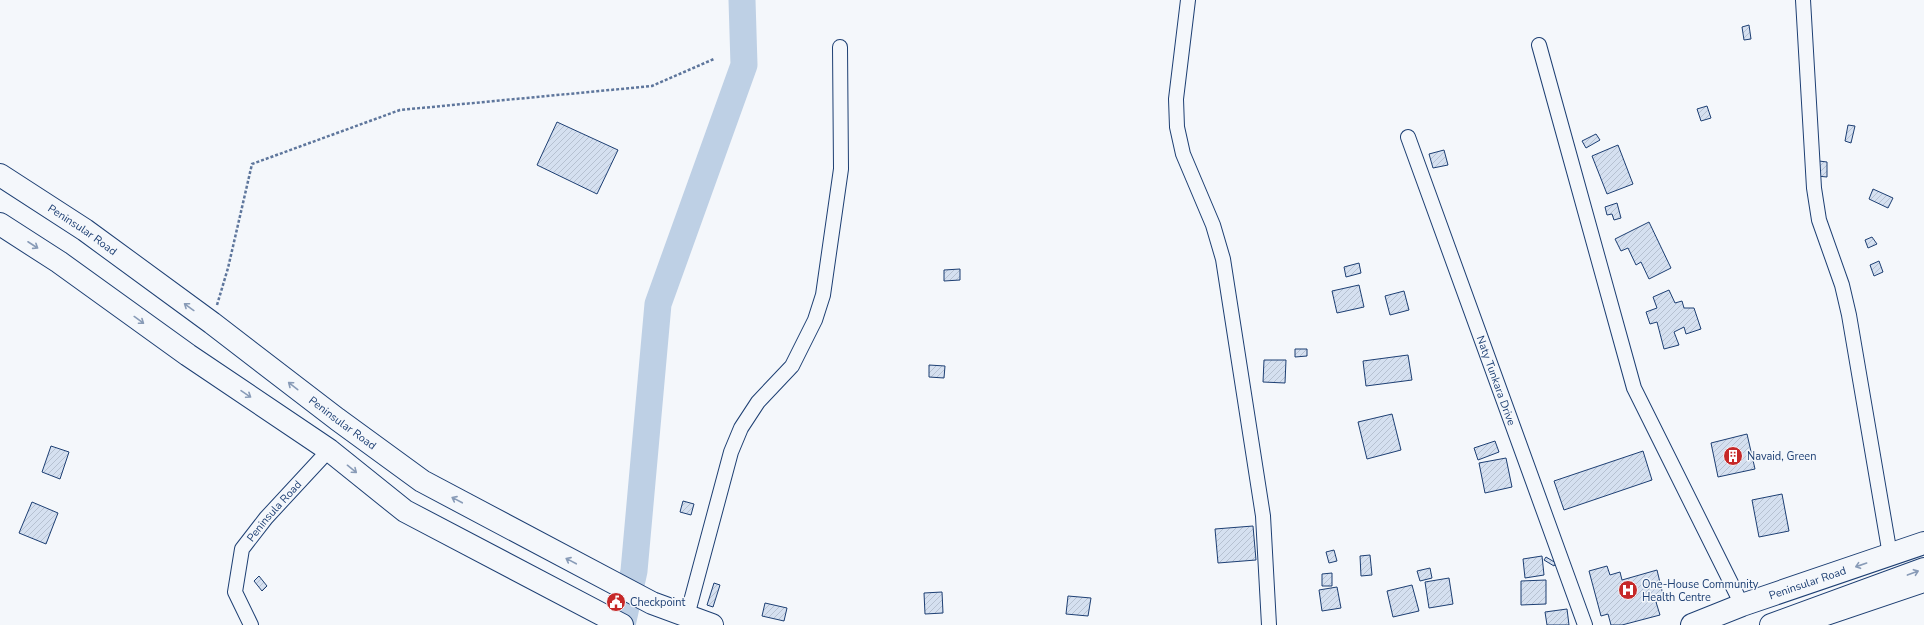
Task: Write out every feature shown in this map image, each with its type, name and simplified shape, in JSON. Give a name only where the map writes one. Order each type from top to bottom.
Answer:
[{"type":"main road","name":"Peninsular Road","points":[[0,175],[85,230],[212,323],[337,420],[422,481],[652,603],[712,625]]},
{"type":"main road","points":[[0,224],[59,262],[188,355],[329,450],[405,511],[622,625]]},
{"type":"main road","name":"Peninsular Road","points":[[1692,625],[1742,605],[1924,543]]},
{"type":"main road","points":[[1771,625],[1924,569]]},
{"type":"street","points":[[1188,0],[1176,99],[1177,127],[1183,154],[1213,225],[1223,259],[1263,516],[1269,625]]},
{"type":"street","points":[[1803,0],[1814,188],[1819,220],[1842,285],[1849,316],[1890,555]]},
{"type":"street","points":[[1539,45],[1634,388],[1742,605]]},
{"type":"street","points":[[687,616],[731,452],[741,428],[758,402],[792,366],[815,320],[823,295],[840,169],[840,47]]},
{"type":"street","name":"Naty Tunkara Drive","points":[[1408,136],[1585,625]]},
{"type":"street","name":"Peninsula Road","points":[[251,625],[235,592],[242,550],[266,518],[329,450]]},
{"type":"street","points":[[1806,625],[1924,585]]},
{"type":"path","points":[[212,323],[228,268],[252,164],[400,110],[652,86],[714,59]]},
{"type":"building","points":[[1749,25],[1751,39],[1744,40],[1742,27]]},
{"type":"building","points":[[1707,106],[1711,118],[1701,121],[1697,109]]},
{"type":"building","points":[[557,122],[618,150],[597,194],[537,165]]},
{"type":"building","points":[[1848,125],[1855,126],[1851,143],[1845,141]]},
{"type":"building","points":[[1596,134],[1600,140],[1586,148],[1582,141]]},
{"type":"building","points":[[1618,145],[1633,184],[1607,194],[1592,156]]},
{"type":"building","points":[[1444,150],[1448,165],[1433,168],[1429,154]]},
{"type":"building","points":[[1819,161],[1827,162],[1827,177],[1817,176]]},
{"type":"building","points":[[1873,189],[1893,198],[1888,208],[1869,199]]},
{"type":"building","points":[[1617,203],[1621,218],[1614,220],[1612,214],[1607,215],[1605,207]]},
{"type":"building","points":[[1649,222],[1671,268],[1649,279],[1641,262],[1636,265],[1628,248],[1621,251],[1615,239]]},
{"type":"building","points":[[1872,237],[1877,244],[1868,248],[1865,240]]},
{"type":"building","points":[[1879,261],[1883,272],[1874,276],[1870,265]]},
{"type":"building","points":[[1359,263],[1361,273],[1346,277],[1344,267]]},
{"type":"building","points":[[960,269],[960,280],[944,281],[944,270]]},
{"type":"building","points":[[1359,285],[1364,307],[1337,313],[1332,291]]},
{"type":"building","points":[[1669,290],[1675,303],[1682,301],[1684,308],[1694,308],[1701,329],[1686,334],[1684,327],[1674,332],[1679,345],[1664,349],[1657,322],[1650,324],[1646,312],[1657,308],[1653,297]]},
{"type":"building","points":[[1404,291],[1409,310],[1390,315],[1385,296]]},
{"type":"building","points":[[1295,349],[1307,349],[1307,356],[1295,357]]},
{"type":"building","points":[[1408,355],[1412,380],[1366,386],[1363,361]]},
{"type":"building","points":[[1264,360],[1286,360],[1285,383],[1263,382]]},
{"type":"building","points":[[929,365],[945,366],[944,378],[929,377]]},
{"type":"building","points":[[1392,414],[1401,450],[1367,459],[1358,422]]},
{"type":"building","name":"Navaid, Green","points":[[1747,434],[1755,469],[1718,477],[1711,443]]},
{"type":"building","points":[[1495,441],[1499,452],[1478,460],[1474,448]]},
{"type":"building","points":[[51,446],[69,452],[60,479],[42,472]]},
{"type":"building","points":[[1643,451],[1652,480],[1564,510],[1554,481]]},
{"type":"building","points":[[1506,458],[1512,487],[1485,493],[1479,463]]},
{"type":"building","points":[[1782,494],[1789,531],[1759,537],[1752,500]]},
{"type":"building","points":[[683,501],[694,504],[691,515],[680,512]]},
{"type":"building","points":[[32,502],[58,513],[46,544],[19,533]]},
{"type":"building","points":[[1253,526],[1256,560],[1218,563],[1215,529]]},
{"type":"building","points":[[1334,550],[1337,561],[1329,563],[1326,552]]},
{"type":"building","points":[[1370,555],[1372,575],[1361,576],[1360,556]]},
{"type":"building","points":[[1542,556],[1544,575],[1525,578],[1523,559]]},
{"type":"building","points":[[1546,557],[1556,563],[1554,566],[1544,560]]},
{"type":"building","name":"One-House Community Health Centre","points":[[1607,566],[1610,575],[1620,572],[1622,580],[1657,570],[1664,599],[1656,602],[1660,615],[1622,625],[1611,625],[1608,614],[1601,616],[1589,571]]},
{"type":"building","points":[[1430,568],[1432,578],[1420,581],[1417,571]]},
{"type":"building","points":[[1332,573],[1332,586],[1322,586],[1322,574]]},
{"type":"building","points":[[259,576],[267,586],[262,591],[254,581]]},
{"type":"building","points":[[1449,578],[1453,604],[1429,608],[1425,582]]},
{"type":"building","points":[[1546,580],[1546,604],[1521,605],[1521,581]]},
{"type":"building","points":[[714,583],[720,585],[713,607],[707,605]]},
{"type":"building","points":[[1412,585],[1419,611],[1393,617],[1387,591]]},
{"type":"building","points":[[1337,587],[1341,608],[1322,611],[1319,590]]},
{"type":"building","points":[[942,592],[943,613],[925,614],[924,593]]},
{"type":"building","points":[[1068,596],[1091,598],[1088,616],[1066,614]]},
{"type":"building","points":[[765,603],[787,608],[784,621],[762,616]]},
{"type":"building","points":[[1567,609],[1569,625],[1547,625],[1545,612]]},
{"type":"waterway","points":[[622,625],[634,571],[658,304],[744,65],[742,0]]},
{"type":"place","name":"Navaid, Green","points":[[1733,456]]},
{"type":"place","name":"One-House Community Health Centre","points":[[1628,590]]},
{"type":"place","name":"Checkpoint","points":[[616,602]]}]
